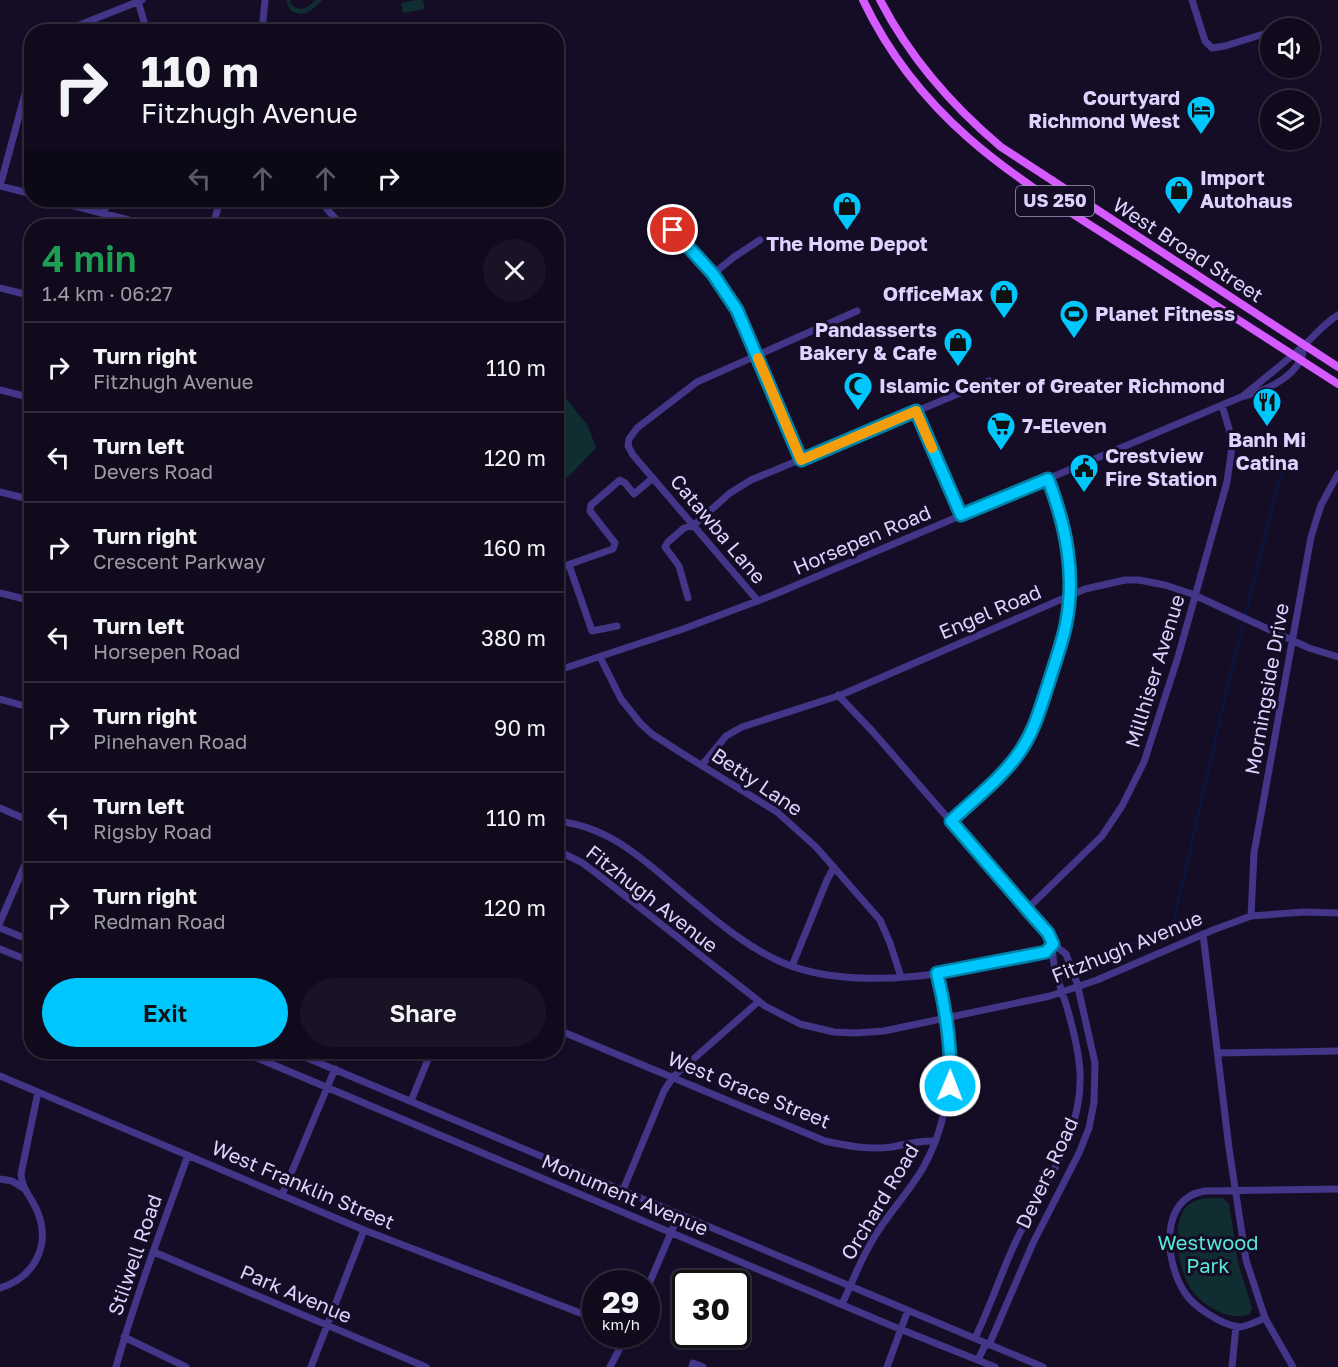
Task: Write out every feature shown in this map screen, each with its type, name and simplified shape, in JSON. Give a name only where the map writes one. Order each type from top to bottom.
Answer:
[{"type":"main road","name":"West Broad Street","points":[[863,0],[896,57],[942,114],[988,155],[1056,202],[1338,384]]},
{"type":"main road","name":"West Broad Street","points":[[880,0],[910,52],[947,98],[1001,147],[1338,367]]},
{"type":"main road","points":[[1056,202],[1064,189]]},
{"type":"street","points":[[263,24],[265,0]]},
{"type":"street","points":[[1192,0],[1205,40],[1210,47],[1215,49],[1260,35]]},
{"type":"street","points":[[82,24],[140,1],[145,24]]},
{"type":"street","points":[[24,98],[0,186],[24,192]]},
{"type":"street","points":[[78,207],[124,219]]},
{"type":"street","points":[[104,214],[106,207]]},
{"type":"street","points":[[325,207],[336,219]]},
{"type":"street","points":[[673,230],[713,274],[737,310],[801,460]]},
{"type":"street","points":[[713,274],[760,240]]},
{"type":"street","points":[[0,288],[24,294]]},
{"type":"street","points":[[756,355],[856,311]]},
{"type":"street","name":"Horsepen Road","points":[[1241,397],[1305,345],[1320,327],[1338,315]]},
{"type":"street","points":[[1301,360],[1305,345]]},
{"type":"street","name":"Catawba Lane","points":[[756,355],[697,382],[637,428],[628,446],[758,601]]},
{"type":"street","name":"Horsepen Road","points":[[564,668],[694,626],[758,601],[1241,397],[1259,393],[1273,386],[1301,360]]},
{"type":"street","points":[[688,598],[679,566],[665,547],[684,528],[694,525],[720,500],[770,471],[989,381]]},
{"type":"street","points":[[0,390],[24,396]]},
{"type":"street","name":"Millhiser Avenue","points":[[1027,909],[1090,849],[1113,821],[1138,777],[1150,745],[1221,508],[1232,458],[1230,433],[1222,405]]},
{"type":"street","points":[[916,411],[961,515]]},
{"type":"street","name":"Morningside Drive","points":[[1251,916],[1254,853],[1314,524],[1321,505],[1338,474]]},
{"type":"street","points":[[564,567],[613,549],[615,543],[590,511],[589,508],[594,501],[620,480],[634,494],[653,478]]},
{"type":"street","points":[[951,821],[1007,769],[1026,742],[1036,721],[1060,648],[1069,596],[1066,536],[1048,479]]},
{"type":"street","points":[[0,492],[24,498]]},
{"type":"street","points":[[569,565],[592,631],[617,626]]},
{"type":"street","name":"Engel Road","points":[[702,765],[718,744],[733,731],[838,695],[1086,589],[1125,580],[1165,585],[1195,596],[1320,652],[1338,657]]},
{"type":"street","points":[[0,593],[24,599]]},
{"type":"street","name":"Betty Lane","points":[[600,657],[621,699],[652,734],[790,822],[834,867],[880,920],[891,943],[901,977]]},
{"type":"street","name":"Devers Road","points":[[838,695],[874,733],[1048,933],[1053,944],[1066,954],[1077,987],[1095,1063],[1094,1102],[1089,1128],[1079,1154],[1022,1267],[988,1344],[978,1360]]},
{"type":"street","points":[[0,699],[24,706]]},
{"type":"street","points":[[0,808],[24,818]]},
{"type":"street","name":"Fitzhugh Avenue","points":[[564,822],[586,826],[612,837],[725,928],[764,953],[792,966],[824,974],[861,979],[937,973],[1046,952],[1053,944]]},
{"type":"street","name":"Fitzhugh Avenue","points":[[564,854],[596,873],[758,1002],[800,1024],[834,1032],[884,1031],[1062,993],[1251,916],[1304,912],[1338,913]]},
{"type":"street","points":[[0,922],[24,866]]},
{"type":"street","points":[[792,966],[826,880],[834,867]]},
{"type":"street","points":[[0,928],[24,938]]},
{"type":"street","points":[[1203,934],[1234,1189],[1246,1260],[1265,1318],[1293,1367]]},
{"type":"street","name":"Devers Road","points":[[975,1338],[1016,1243],[1066,1146],[1074,1127],[1080,1099],[1078,1051],[1052,960],[1053,944]]},
{"type":"street","points":[[0,949],[24,959]]},
{"type":"street","name":"Orchard Road","points":[[842,1304],[872,1241],[924,1166],[942,1125],[950,1086],[951,1059],[937,973]]},
{"type":"street","points":[[623,1190],[664,1091],[673,1077],[758,1002]]},
{"type":"street","name":"West Grace Street","points":[[564,1032],[811,1136],[847,1146],[874,1148],[935,1141]]},
{"type":"street","points":[[1219,1053],[1338,1051]]},
{"type":"street","name":"Monument Avenue","points":[[260,1059],[995,1367]]},
{"type":"street","name":"Monument Avenue","points":[[310,1059],[1043,1367]]},
{"type":"street","points":[[411,1101],[428,1059]]},
{"type":"street","points":[[282,1195],[335,1069]]},
{"type":"street","name":"West Franklin Street","points":[[0,1076],[364,1230],[582,1314]]},
{"type":"street","points":[[0,1287],[18,1281],[29,1272],[37,1259],[41,1245],[42,1224],[39,1214],[23,1188],[21,1177],[38,1092]]},
{"type":"street","name":"Stilwell Road","points":[[116,1367],[124,1337],[188,1155]]},
{"type":"street","points":[[0,1179],[12,1181],[23,1188]]},
{"type":"street","points":[[1265,1318],[1249,1325],[1236,1326],[1205,1312],[1184,1292],[1174,1269],[1170,1233],[1173,1214],[1178,1204],[1186,1197],[1198,1192],[1234,1189],[1338,1189]]},
{"type":"street","points":[[1037,1201],[1051,1209]]},
{"type":"street","points":[[655,1270],[679,1214]]},
{"type":"street","points":[[311,1367],[364,1230]]},
{"type":"street","name":"Park Avenue","points":[[154,1252],[410,1364],[426,1367]]},
{"type":"street","points":[[887,1367],[908,1310]]},
{"type":"street","points":[[1232,1367],[1236,1326]]},
{"type":"street","points":[[124,1337],[186,1367]]},
{"type":"street","points":[[610,1367],[620,1348]]},
{"type":"street","points":[[693,1365],[703,1367]]},
{"type":"green space","points":[[286,0],[290,0],[291,4],[301,9],[316,0],[322,0],[311,10],[300,14],[290,10]]},
{"type":"green space","points":[[423,0],[425,9],[403,13],[401,3]]},
{"type":"green space","points":[[564,396],[588,426],[596,448],[564,479]]},
{"type":"green space","name":"Westwood Park","points":[[1223,1198],[1229,1204],[1238,1262],[1252,1308],[1250,1314],[1242,1316],[1233,1316],[1214,1310],[1192,1291],[1184,1276],[1179,1253],[1178,1229],[1184,1209],[1198,1200]]},
{"type":"waterway","points":[[1073,962],[1150,938],[1162,933],[1174,920],[1231,672],[1278,484],[1291,457]]},
{"type":"slow traffic","points":[[758,358],[801,460],[916,411],[932,448]]},
{"type":"place","name":"Courtyard Richmond West","points":[[1201,136]]},
{"type":"place","name":"Import Autohaus","points":[[1179,216]]},
{"type":"place","name":"The Home Depot","points":[[847,232]]},
{"type":"place","name":"OfficeMax","points":[[1004,320]]},
{"type":"place","name":"Planet Fitness","points":[[1074,340]]},
{"type":"place","name":"Pandasserts Bakery & Cafe","points":[[958,368]]},
{"type":"place","name":"Islamic Center of Greater Richmond","points":[[858,412]]},
{"type":"place","name":"Banh Mi Catina","points":[[1267,428]]},
{"type":"place","name":"7-Eleven","points":[[1001,452]]},
{"type":"place","name":"Crestview Fire Station","points":[[1084,494]]},
{"type":"route","points":[[673,230],[713,274],[737,310],[801,460],[916,411],[961,515],[1048,479],[1059,508],[1066,536],[1069,596],[1060,648],[1036,721],[1020,753],[1007,769],[951,821],[1048,933],[1053,944],[1046,952],[1026,957],[937,973],[943,997],[951,1059],[950,1086]]}]
